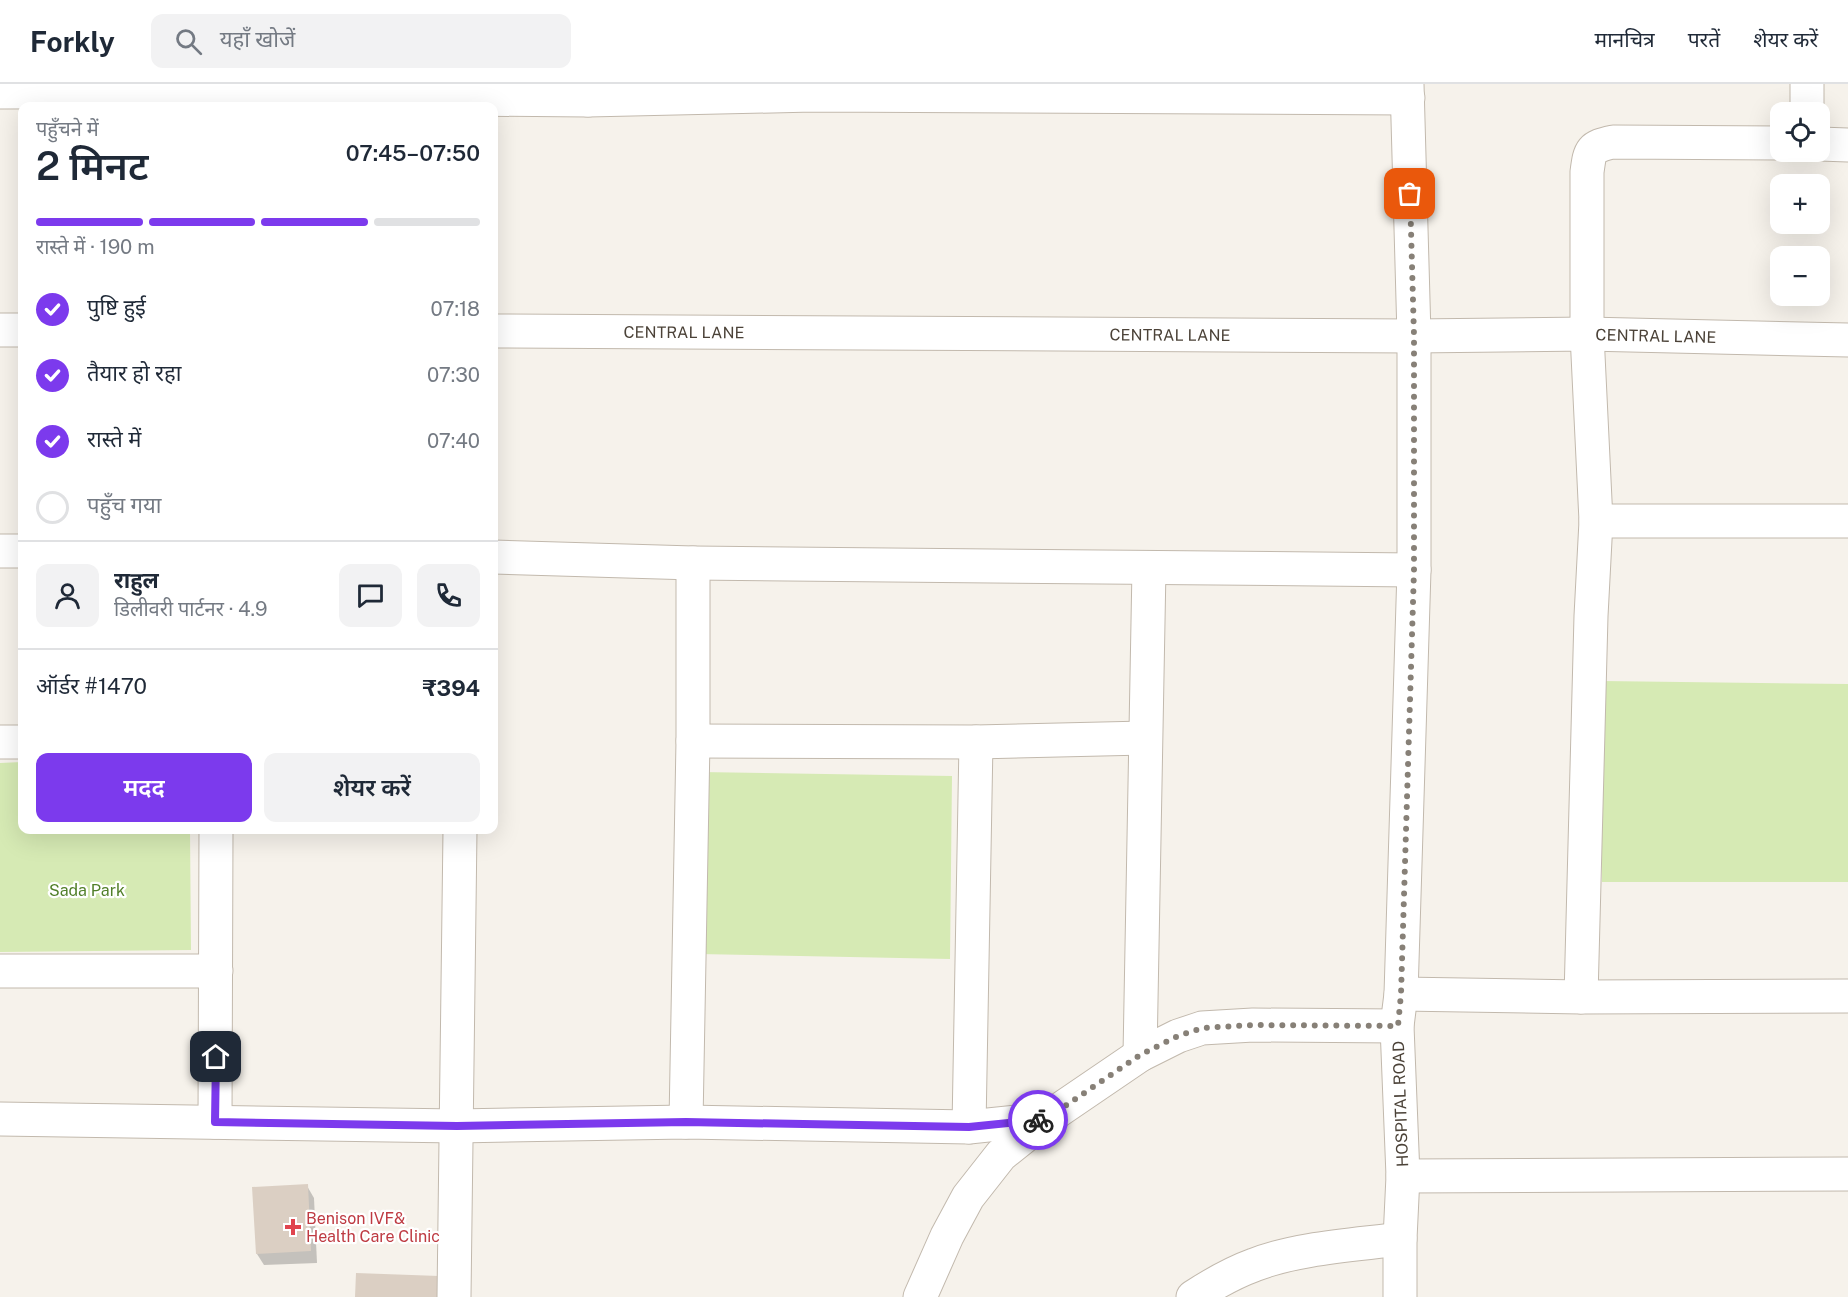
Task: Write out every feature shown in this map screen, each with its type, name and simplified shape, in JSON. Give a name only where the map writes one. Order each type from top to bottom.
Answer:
[{"type":"street","points":[[1807,84],[1807,102]]},
{"type":"street","points":[[0,92],[111,88],[341,87],[455,102]]},
{"type":"street","points":[[474,102],[588,92],[813,89],[1407,91]]},
{"type":"street","name":"HOSPITAL ROAD","points":[[1400,1297],[1403,1176],[1398,1026],[1401,994],[1414,570],[1414,336],[1407,91]]},
{"type":"street","points":[[1581,997],[1591,616],[1596,521],[1587,334],[1589,154],[1597,145],[1613,142],[1770,143]]},
{"type":"street","points":[[1830,144],[1848,145]]},
{"type":"street","points":[[0,330],[18,330]]},
{"type":"street","name":"CENTRAL LANE","points":[[498,331],[1414,336],[1587,334],[1848,340]]},
{"type":"street","points":[[1596,521],[1848,521]]},
{"type":"street","points":[[0,551],[18,551]]},
{"type":"street","points":[[498,557],[693,563],[1414,570]]},
{"type":"street","points":[[686,1122],[693,741],[693,563]]},
{"type":"street","points":[[1140,1055],[1149,568]]},
{"type":"street","points":[[693,741],[976,742],[1145,738]]},
{"type":"street","points":[[0,742],[18,742]]},
{"type":"street","points":[[969,1127],[976,742]]},
{"type":"street","points":[[215,1122],[216,834]]},
{"type":"street","points":[[454,1297],[460,834]]},
{"type":"street","points":[[0,971],[216,971]]},
{"type":"street","points":[[1401,994],[1581,997],[1848,996]]},
{"type":"street","points":[[920,1297],[947,1236],[968,1197],[1001,1155],[1046,1119],[1140,1055],[1178,1036],[1202,1028],[1253,1025],[1398,1026]]},
{"type":"street","points":[[0,1119],[457,1126],[686,1122],[969,1127],[1046,1119]]},
{"type":"street","points":[[1403,1176],[1848,1174]]},
{"type":"street","points":[[1193,1297],[1222,1279],[1256,1264],[1292,1254],[1400,1239]]},
{"type":"green space","points":[[1602,681],[1848,684],[1848,882],[1602,882]]},
{"type":"green space","name":"Sada Park","points":[[18,762],[18,834],[190,834],[191,950],[0,952],[0,763]]},
{"type":"green space","points":[[700,772],[952,776],[950,959],[698,954]]},
{"type":"building","points":[[308,1184],[311,1251],[256,1254],[252,1187]]},
{"type":"building","points":[[356,1273],[439,1276],[439,1297],[355,1297]]},
{"type":"way so far","points":[[1038,1120],[1046,1119],[1140,1055],[1178,1036],[1202,1028],[1253,1025],[1398,1026],[1401,994],[1414,570],[1414,336],[1410,194]]},
{"type":"place","name":"Benison IVF& Health Care Clinic","points":[[293,1227]]},
{"type":"route","points":[[216,1057],[215,1122],[457,1126],[686,1122],[969,1127],[1038,1120]]}]
